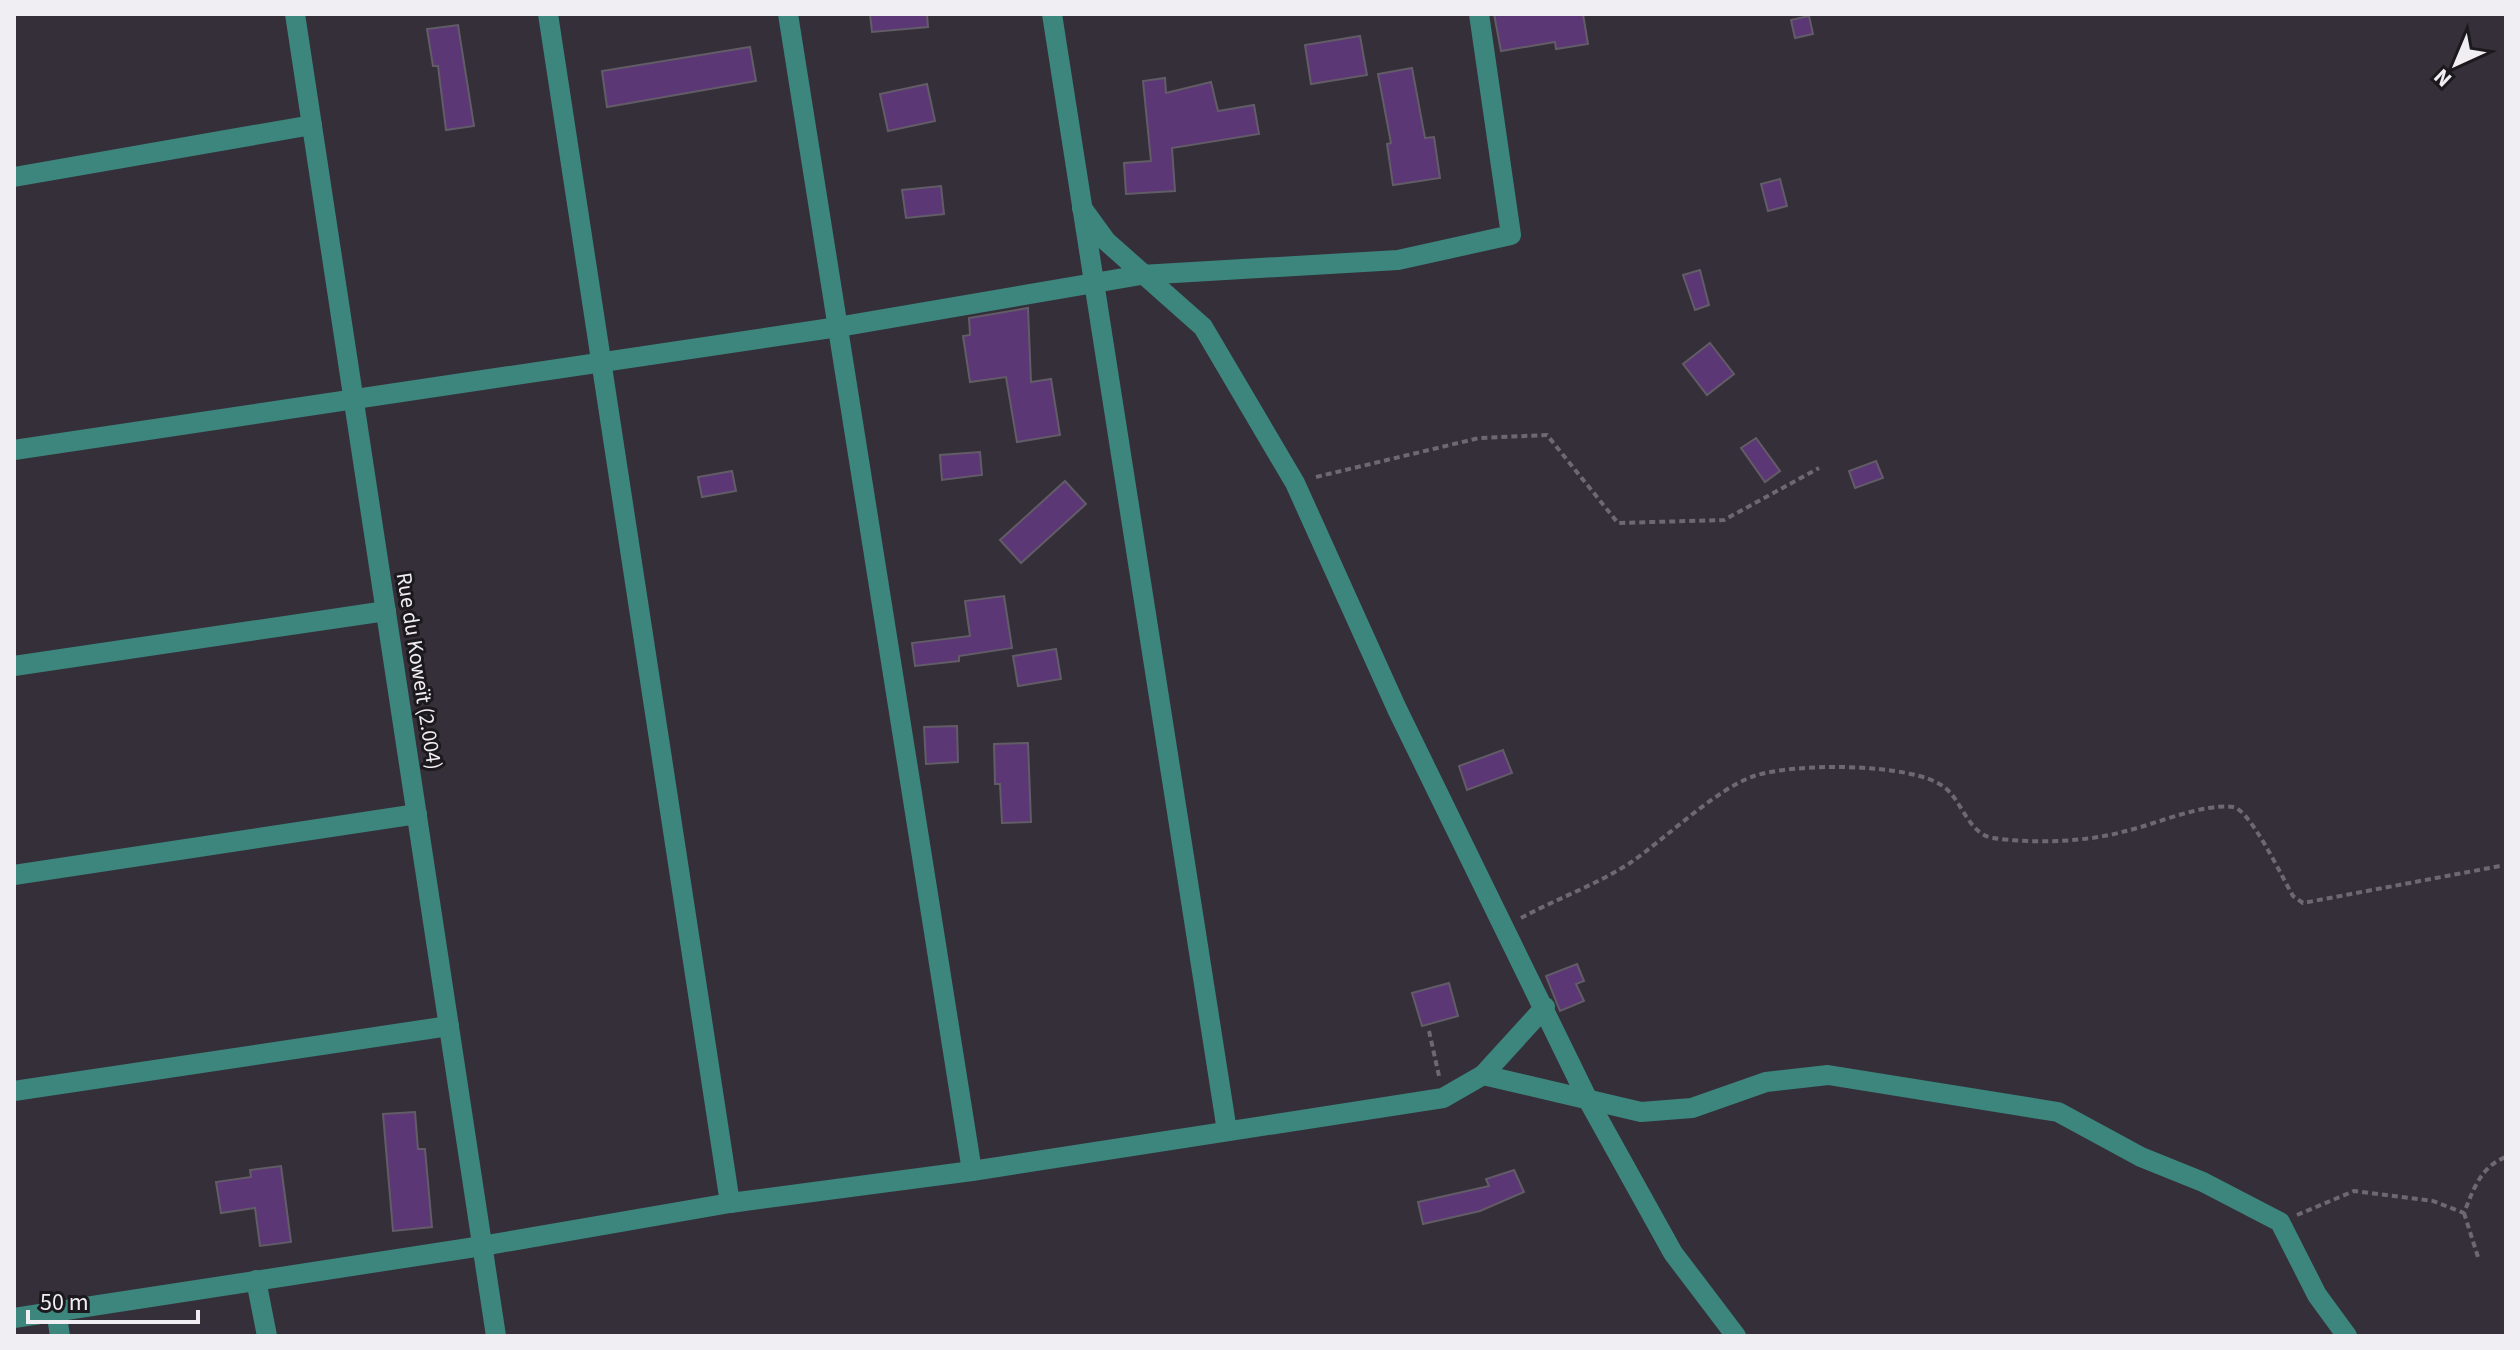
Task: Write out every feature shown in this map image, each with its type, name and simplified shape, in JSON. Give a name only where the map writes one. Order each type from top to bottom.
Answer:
[{"type":"street","name":"Rue du Koweït (2.004)","points":[[295,14],[496,1336]]},
{"type":"street","points":[[548,14],[730,1203]]},
{"type":"street","points":[[788,14],[972,1171]]},
{"type":"street","points":[[1052,14],[1227,1131]]},
{"type":"street","points":[[14,450],[838,327],[1141,275],[1398,260],[1511,235],[1479,14]]},
{"type":"street","points":[[14,177],[312,125]]},
{"type":"street","points":[[1082,208],[1106,241],[1203,327],[1295,483],[1397,709],[1588,1100],[1673,1253],[1736,1336]]},
{"type":"street","points":[[14,666],[386,611]]},
{"type":"street","points":[[14,875],[417,814]]},
{"type":"street","points":[[14,1318],[482,1246],[730,1203],[972,1171],[1443,1098],[1483,1075],[1545,1007]]},
{"type":"street","points":[[14,1091],[449,1026]]},
{"type":"street","points":[[1483,1075],[1641,1112],[1703,1105],[1766,1082],[1828,1075],[2058,1112],[2141,1157],[2231,1195],[2280,1222],[2317,1295],[2347,1336]]},
{"type":"street","points":[[256,1280],[267,1336]]},
{"type":"street","points":[[56,1311],[60,1336]]},
{"type":"path","points":[[1295,483],[1479,438],[1547,435],[1618,523],[1724,520],[1819,468]]},
{"type":"path","points":[[1505,927],[1626,865],[1752,776],[1780,770],[1896,768],[1924,776],[1946,788],[1977,830],[1989,837],[2063,839],[2122,833],[2214,809],[2234,807],[2242,811],[2293,896],[2303,903],[2500,866]]},
{"type":"path","points":[[1429,1031],[1443,1098]]},
{"type":"path","points":[[2478,1257],[2464,1213],[2480,1177],[2495,1161],[2506,1157]]},
{"type":"path","points":[[2280,1222],[2354,1191],[2433,1201],[2464,1213]]},
{"type":"building","points":[[870,14],[927,14],[928,27],[872,32]]},
{"type":"building","points":[[1494,14],[1583,14],[1588,44],[1556,49],[1555,42],[1501,51]]},
{"type":"building","points":[[1809,16],[1813,34],[1795,38],[1791,20]]},
{"type":"building","points":[[458,25],[474,126],[446,130],[438,66],[433,66],[427,29]]},
{"type":"building","points":[[1360,36],[1367,75],[1311,84],[1305,45]]},
{"type":"building","points":[[750,47],[756,81],[607,107],[602,71]]},
{"type":"building","points":[[1412,68],[1425,138],[1434,137],[1440,178],[1393,185],[1387,144],[1391,143],[1378,74]]},
{"type":"building","points":[[1165,78],[1166,93],[1211,82],[1218,111],[1254,105],[1259,134],[1172,148],[1175,191],[1126,194],[1124,163],[1151,161],[1143,81]]},
{"type":"building","points":[[927,84],[935,121],[888,131],[880,94]]},
{"type":"building","points":[[1780,179],[1787,206],[1768,211],[1761,184]]},
{"type":"building","points":[[941,186],[944,214],[906,218],[902,190]]},
{"type":"building","points":[[1700,270],[1709,305],[1695,310],[1683,275]]},
{"type":"building","points":[[1028,308],[1031,382],[1051,379],[1060,435],[1017,442],[1006,377],[970,382],[963,336],[970,335],[969,318]]},
{"type":"building","points":[[1710,343],[1734,374],[1707,395],[1683,364]]},
{"type":"building","points":[[1756,438],[1780,471],[1765,482],[1741,448]]},
{"type":"building","points":[[980,452],[982,475],[942,480],[940,455]]},
{"type":"building","points":[[1876,461],[1883,478],[1855,488],[1849,471]]},
{"type":"building","points":[[732,471],[736,491],[702,497],[698,477]]},
{"type":"building","points":[[1065,481],[1086,504],[1021,563],[1000,540]]},
{"type":"building","points":[[1004,596],[1012,648],[959,656],[959,661],[915,666],[912,643],[970,636],[965,601]]},
{"type":"building","points":[[1056,649],[1061,679],[1018,686],[1013,656]]},
{"type":"building","points":[[957,726],[958,762],[926,764],[924,727]]},
{"type":"building","points":[[1028,743],[1031,822],[1002,823],[1000,784],[995,784],[994,744]]},
{"type":"building","points":[[1503,750],[1512,773],[1467,790],[1459,766]]},
{"type":"building","points":[[1577,964],[1584,981],[1576,984],[1584,1001],[1560,1011],[1546,976]]},
{"type":"building","points":[[1449,983],[1458,1016],[1422,1026],[1412,993]]},
{"type":"building","points":[[415,1112],[418,1149],[425,1149],[432,1227],[393,1231],[383,1114]]},
{"type":"building","points":[[281,1166],[291,1242],[260,1246],[255,1208],[221,1213],[216,1182],[251,1177],[250,1170]]},
{"type":"building","points":[[1514,1170],[1524,1192],[1480,1211],[1423,1224],[1418,1202],[1489,1186],[1486,1179]]}]
